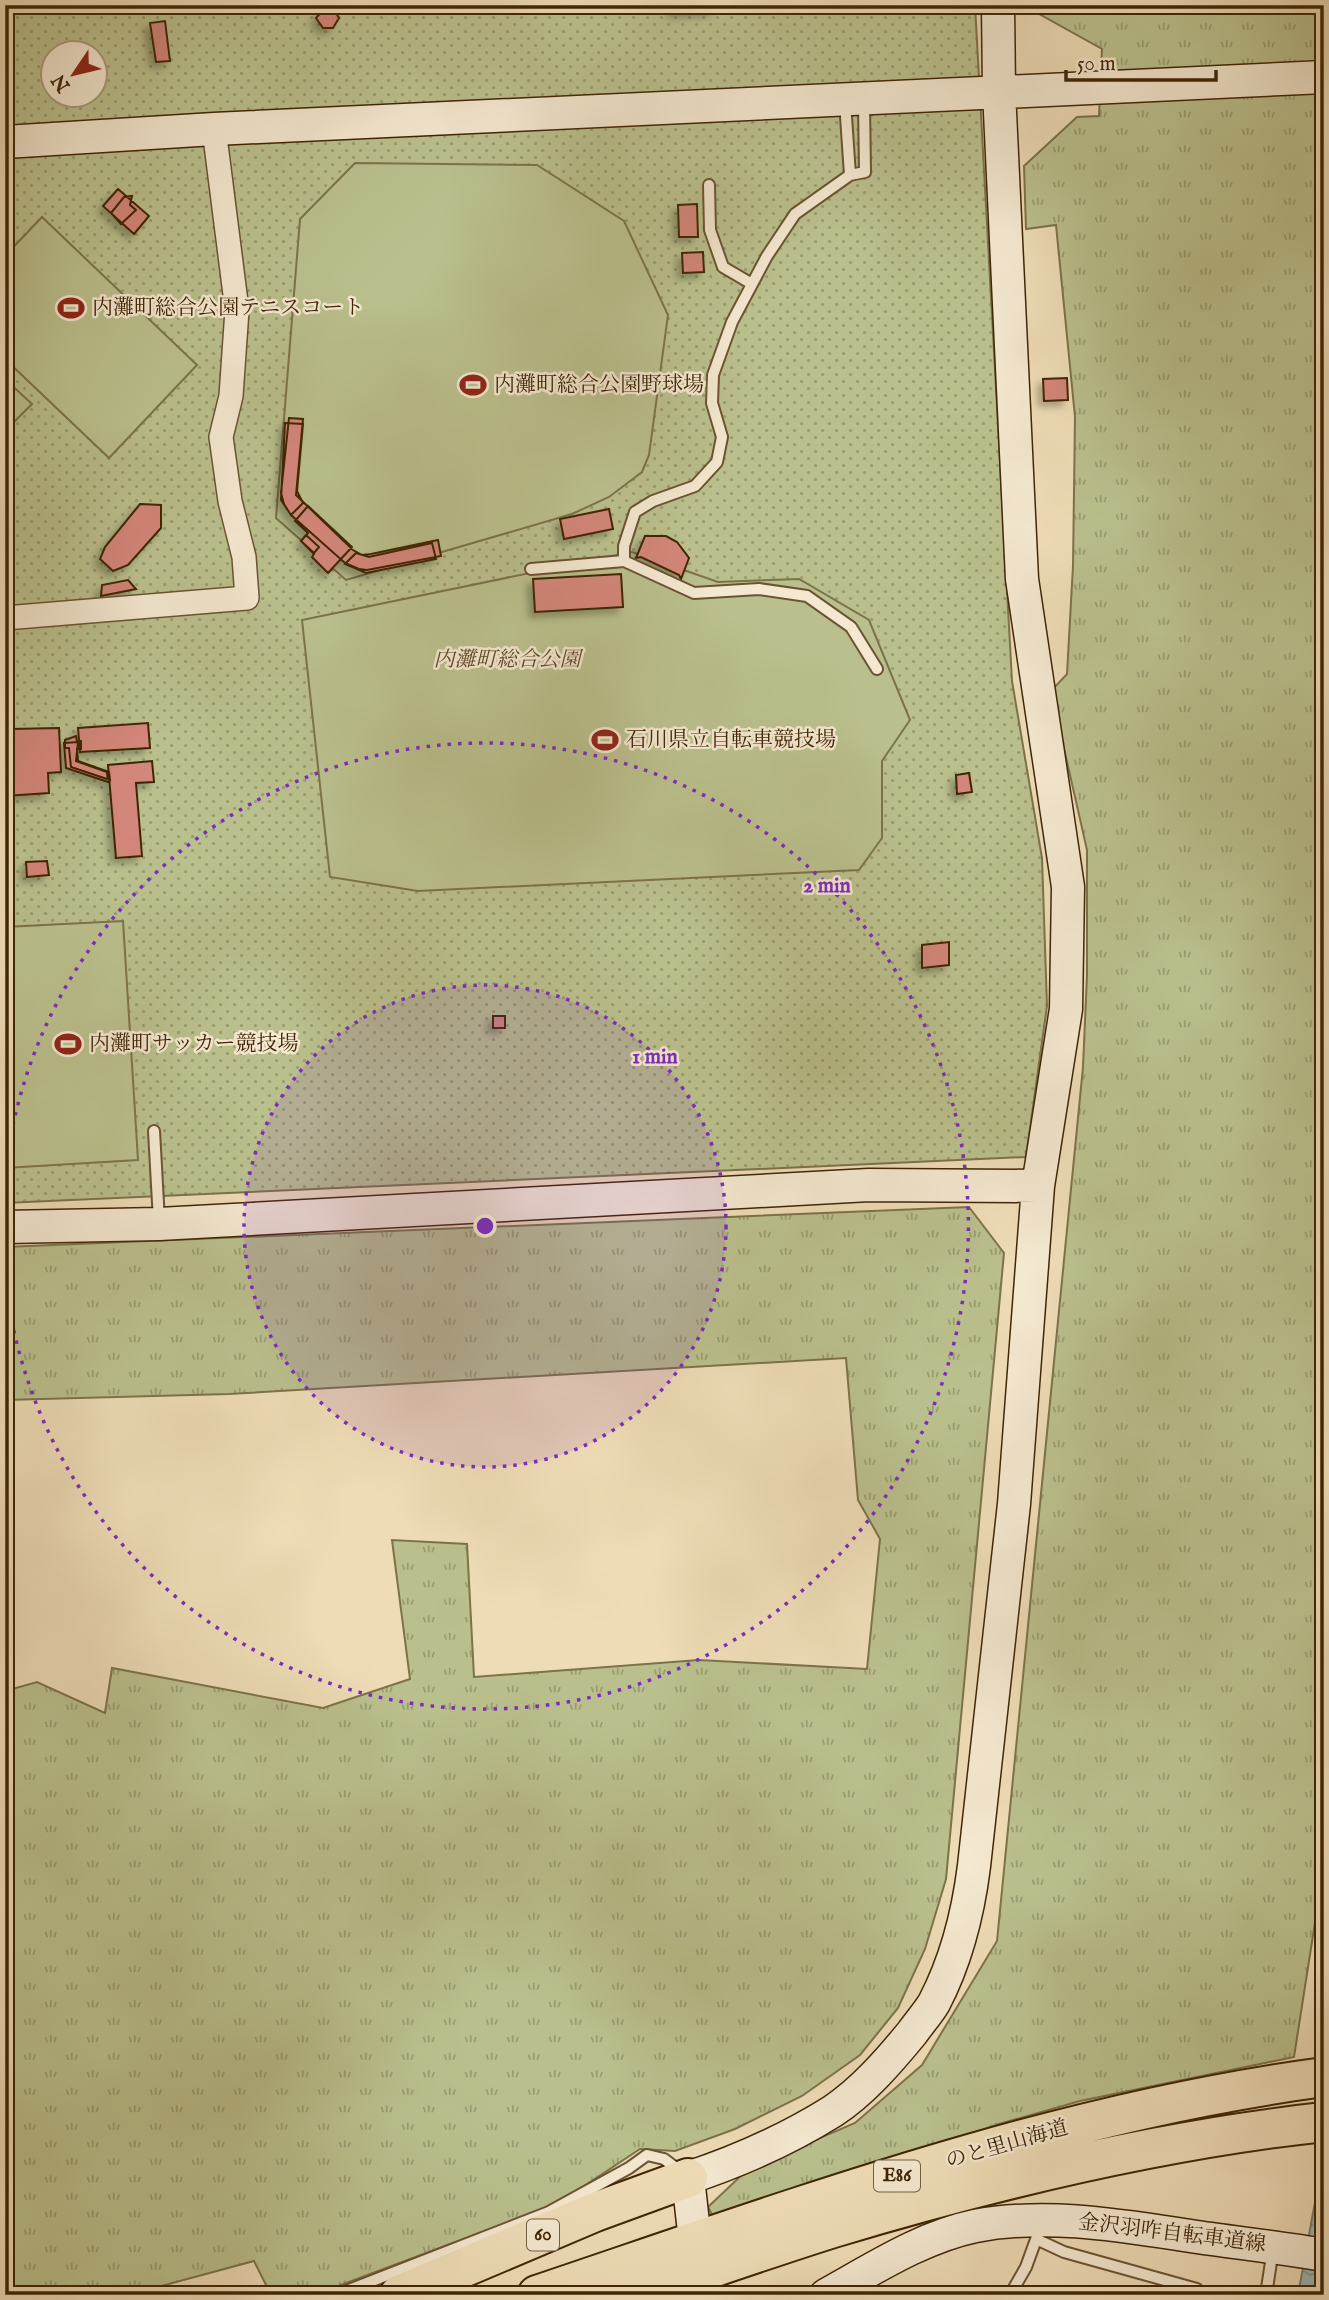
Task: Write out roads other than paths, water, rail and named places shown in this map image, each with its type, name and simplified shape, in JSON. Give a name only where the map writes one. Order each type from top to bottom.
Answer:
[{"type":"highway","name":"のと里山海道","points":[[537,2295],[823,2198],[1049,2132],[1265,2085],[1324,2077]]},
{"type":"highway","name":"のと里山海道","points":[[632,2295],[832,2228],[941,2197],[1086,2162],[1265,2129],[1324,2122]]},
{"type":"highway","name":"60","points":[[399,2295],[595,2212],[688,2178]]},
{"type":"street","points":[[693,2223],[688,2178],[713,2170],[792,2133],[833,2110],[863,2087],[898,2050],[933,2005],[955,1956],[968,1912],[1014,1504],[1038,1186],[1066,1009],[1068,887],[1022,579],[999,91],[998,5]]},
{"type":"street","points":[[5,142],[214,129],[1324,78]]},
{"type":"street","points":[[5,618],[247,598],[244,557],[230,501],[222,437],[231,396],[237,310],[214,129]]},
{"type":"street","points":[[5,1227],[159,1224],[869,1185],[1038,1186]]},
{"type":"street","name":"金沢羽咋自転車道線","points":[[826,2295],[895,2256],[935,2239],[975,2227],[1039,2230],[1095,2221],[1299,2251]]},
{"type":"lane","points":[[850,175],[854,99]]},
{"type":"lane","points":[[624,561],[624,546],[635,512],[653,501],[695,486],[717,462],[722,437],[712,403],[713,375],[732,322],[767,256],[794,214],[850,175],[865,172],[854,99]]},
{"type":"lane","points":[[709,185],[710,230],[723,267],[752,284]]},
{"type":"lane","points":[[531,569],[624,561],[694,593],[759,589],[807,596],[851,627],[877,669]]},
{"type":"lane","points":[[154,1130],[159,1224]]},
{"type":"lane","points":[[336,2295],[549,2212],[629,2168],[647,2155],[664,2159],[688,2178]]},
{"type":"lane","points":[[1010,2295],[1026,2267],[1039,2230],[1064,2252],[1197,2290]]},
{"type":"lane","points":[[1266,2295],[1299,2251]]},
{"type":"water","points":[[1324,2153],[1324,2295],[1298,2295]]},
{"type":"place","name":"内灘町総合公園テニスコート","points":[[71,308]]},
{"type":"place","name":"内灘町総合公園野球場","points":[[473,385]]},
{"type":"place","name":"石川県立自転車競技場","points":[[605,740]]},
{"type":"place","name":"内灘町サッカー競技場","points":[[68,1044]]},
{"type":"park label","name":"内灘町総合公園","points":[[507,660]]}]
